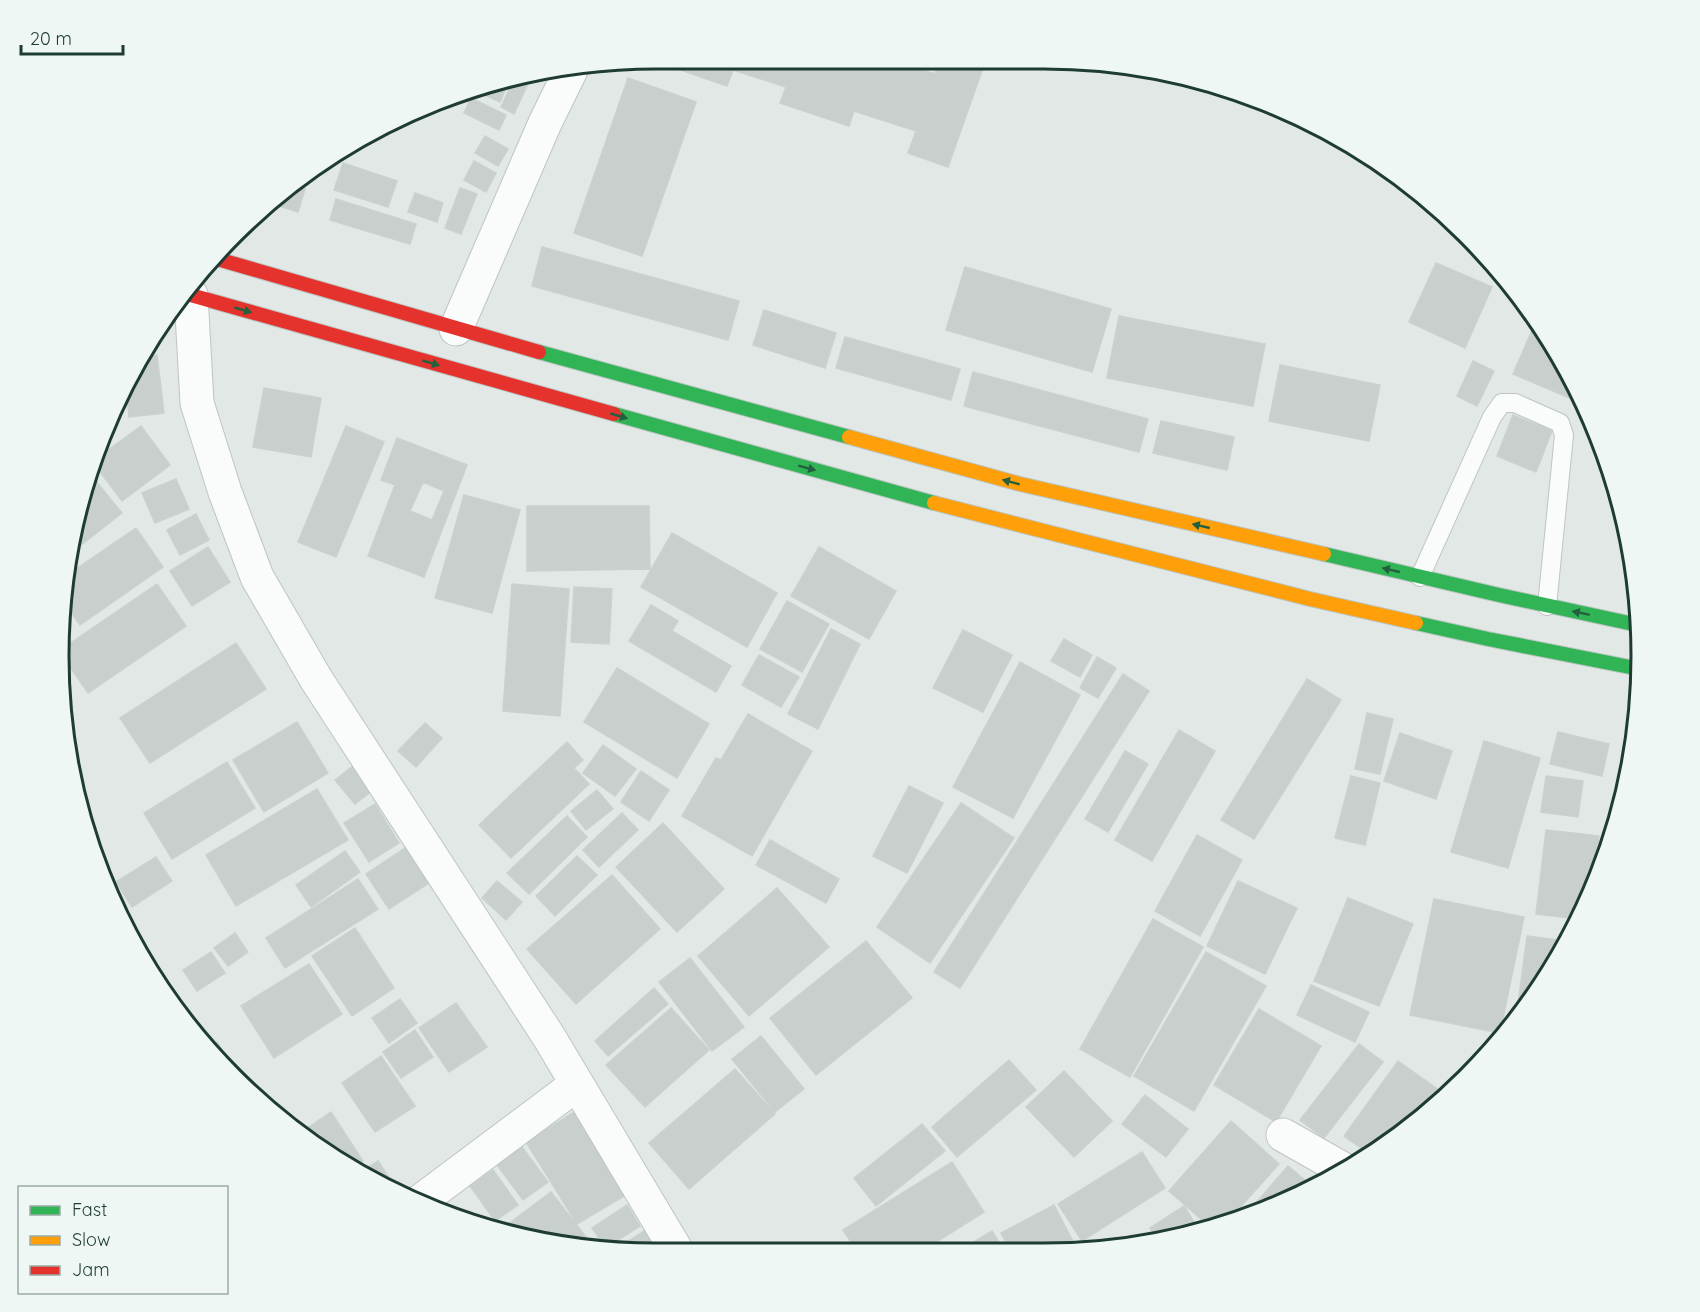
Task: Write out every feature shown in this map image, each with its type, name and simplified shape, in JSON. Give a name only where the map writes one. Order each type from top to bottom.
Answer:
[{"type":"main road","points":[[223,261],[456,329],[1020,484],[1630,623]]},
{"type":"main road","points":[[193,296],[914,498],[1310,599],[1488,639],[1631,667]]},
{"type":"street","points":[[456,329],[567,76]]},
{"type":"street","points":[[189,300],[197,403],[225,492],[257,577],[316,679],[549,1037],[672,1243]]},
{"type":"street","points":[[427,1196],[577,1084]]},
{"type":"street","points":[[1283,1135],[1336,1165]]},
{"type":"lane","points":[[1420,577],[1492,417],[1502,403],[1515,403],[1560,423],[1564,435],[1547,606]]},
{"type":"building","points":[[678,69],[920,69],[935,74],[937,69],[983,69],[948,167],[908,153],[916,131],[854,111],[849,126],[780,103],[786,87],[733,70],[727,86]]},
{"type":"building","points":[[628,78],[696,102],[642,256],[574,233]]},
{"type":"building","points":[[528,83],[514,114],[501,107],[510,88]]},
{"type":"building","points":[[506,89],[500,102],[484,95]]},
{"type":"building","points":[[472,99],[506,115],[499,130],[464,113]]},
{"type":"building","points":[[485,136],[508,149],[498,166],[475,153]]},
{"type":"building","points":[[474,161],[496,173],[486,192],[464,180]]},
{"type":"building","points":[[343,163],[397,181],[388,207],[334,190]]},
{"type":"building","points":[[302,188],[305,189],[298,212],[280,206]]},
{"type":"building","points":[[460,188],[477,194],[461,234],[445,228]]},
{"type":"building","points":[[415,193],[443,203],[437,222],[408,212]]},
{"type":"building","points":[[336,199],[416,224],[410,244],[330,220]]},
{"type":"building","points":[[542,247],[739,301],[728,340],[532,286]]},
{"type":"building","points":[[1436,263],[1492,287],[1465,348],[1409,322]]},
{"type":"building","points":[[965,267],[1111,309],[1092,372],[946,330]]},
{"type":"building","points":[[764,310],[836,333],[825,368],[753,345]]},
{"type":"building","points":[[1119,316],[1265,344],[1253,406],[1107,378]]},
{"type":"building","points":[[1532,330],[1571,399],[1513,374]]},
{"type":"building","points":[[845,337],[960,369],[951,400],[836,368]]},
{"type":"building","points":[[157,355],[164,413],[129,417],[127,402],[152,356]]},
{"type":"building","points":[[1473,361],[1494,371],[1477,406],[1457,396]]},
{"type":"building","points":[[1280,365],[1380,385],[1369,441],[1269,421]]},
{"type":"building","points":[[973,372],[1148,419],[1139,452],[964,406]]},
{"type":"building","points":[[264,388],[321,398],[311,457],[253,447]]},
{"type":"building","points":[[1513,415],[1552,431],[1536,472],[1497,456]]},
{"type":"building","points":[[1161,421],[1234,437],[1227,470],[1153,453]]},
{"type":"building","points":[[141,426],[170,465],[122,501],[99,471],[106,452]]},
{"type":"building","points":[[346,426],[384,442],[336,557],[298,542]]},
{"type":"building","points":[[397,438],[467,465],[424,577],[368,556],[395,485],[381,480]],"holes":[[[423,482],[444,491],[432,520],[410,511]]]},
{"type":"building","points":[[176,479],[189,509],[155,523],[142,493]]},
{"type":"building","points":[[96,481],[122,513],[79,546]]},
{"type":"building","points":[[464,495],[520,510],[492,613],[435,598]]},
{"type":"building","points":[[527,506],[649,506],[650,569],[527,571]]},
{"type":"building","points":[[196,514],[209,540],[180,555],[167,530]]},
{"type":"building","points":[[136,528],[163,567],[80,625],[71,612],[75,570]]},
{"type":"building","points":[[672,533],[777,593],[747,647],[641,587]]},
{"type":"building","points":[[208,547],[230,582],[192,606],[170,571]]},
{"type":"building","points":[[819,547],[896,591],[869,639],[791,596]]},
{"type":"building","points":[[157,584],[186,626],[88,693],[69,666],[69,644]]},
{"type":"building","points":[[512,584],[569,589],[560,716],[503,711]]},
{"type":"building","points":[[574,587],[612,589],[609,644],[571,642]]},
{"type":"building","points":[[787,601],[829,624],[802,672],[760,649]]},
{"type":"building","points":[[651,605],[678,621],[672,631],[731,666],[716,692],[629,641]]},
{"type":"building","points":[[831,629],[860,644],[818,729],[788,714]]},
{"type":"building","points":[[963,630],[1012,655],[983,712],[933,688]]},
{"type":"building","points":[[1064,639],[1092,655],[1080,677],[1051,661]]},
{"type":"building","points":[[236,643],[266,689],[150,763],[120,718]]},
{"type":"building","points":[[759,655],[799,677],[781,707],[742,685]]},
{"type":"building","points":[[1097,657],[1116,668],[1098,698],[1080,688]]},
{"type":"building","points":[[1020,662],[1080,695],[1013,818],[953,787]]},
{"type":"building","points":[[617,668],[709,724],[677,778],[584,722]]},
{"type":"building","points":[[1123,674],[1149,691],[960,988],[934,972]]},
{"type":"building","points":[[1307,679],[1341,700],[1254,839],[1221,820]]},
{"type":"building","points":[[1367,713],[1393,719],[1380,774],[1355,769]]},
{"type":"building","points":[[748,714],[812,751],[752,856],[682,816],[716,758],[721,760]]},
{"type":"building","points":[[297,722],[328,773],[264,812],[233,760]]},
{"type":"building","points":[[425,723],[442,738],[416,767],[398,751]]},
{"type":"building","points":[[1179,730],[1215,751],[1152,861],[1115,840]]},
{"type":"building","points":[[1558,732],[1609,744],[1602,776],[1550,764]]},
{"type":"building","points":[[1400,733],[1452,751],[1436,799],[1384,781]]},
{"type":"building","points":[[1484,741],[1540,758],[1508,868],[1451,852]]},
{"type":"building","points":[[567,742],[583,760],[574,768],[589,784],[511,858],[479,825]]},
{"type":"building","points":[[603,745],[636,769],[615,796],[583,773]]},
{"type":"building","points":[[1125,751],[1148,764],[1108,832],[1085,819]]},
{"type":"building","points":[[227,762],[255,808],[172,859],[144,813]]},
{"type":"building","points":[[358,762],[377,787],[355,804],[335,780]]},
{"type":"building","points":[[641,771],[669,790],[649,821],[621,802]]},
{"type":"building","points":[[1351,776],[1380,783],[1365,845],[1335,838]]},
{"type":"building","points":[[1546,776],[1583,781],[1578,817],[1541,812]]},
{"type":"building","points":[[909,786],[943,803],[907,873],[873,856]]},
{"type":"building","points":[[317,789],[348,840],[236,906],[206,855]]},
{"type":"building","points":[[597,790],[613,809],[586,830],[571,811]]},
{"type":"building","points":[[961,803],[1014,838],[930,963],[877,927]]},
{"type":"building","points":[[375,804],[399,843],[369,862],[344,823]]},
{"type":"building","points":[[622,813],[638,830],[599,867],[583,850]]},
{"type":"building","points":[[567,816],[587,837],[529,894],[507,873]]},
{"type":"building","points":[[663,823],[724,889],[677,932],[616,867]]},
{"type":"building","points":[[1546,830],[1599,836],[1597,853],[1569,918],[1536,914]]},
{"type":"building","points":[[1197,835],[1242,860],[1200,936],[1155,911]]},
{"type":"building","points":[[770,840],[839,879],[826,903],[756,865]]},
{"type":"building","points":[[405,848],[429,883],[389,909],[366,874]]},
{"type":"building","points":[[345,851],[360,872],[311,907],[296,885]]},
{"type":"building","points":[[577,856],[597,875],[555,916],[536,896]]},
{"type":"building","points":[[156,857],[172,881],[132,907],[116,882]]},
{"type":"building","points":[[612,875],[660,929],[576,1004],[527,949]]},
{"type":"building","points":[[358,879],[378,909],[285,968],[266,938]]},
{"type":"building","points":[[497,881],[522,902],[506,920],[482,898]]},
{"type":"building","points":[[1238,881],[1297,908],[1265,974],[1207,946]]},
{"type":"building","points":[[777,888],[829,947],[749,1016],[698,956]]},
{"type":"building","points":[[1348,898],[1413,924],[1379,1006],[1314,981]]},
{"type":"building","points":[[1434,899],[1524,917],[1502,1022],[1494,1032],[1410,1015]]},
{"type":"building","points":[[1153,919],[1203,947],[1130,1077],[1080,1049]]},
{"type":"building","points":[[355,928],[394,988],[352,1016],[312,956]]},
{"type":"building","points":[[235,933],[248,952],[228,966],[214,948]]},
{"type":"building","points":[[1527,936],[1557,940],[1532,982],[1518,1001]]},
{"type":"building","points":[[866,941],[912,998],[816,1075],[770,1018]]},
{"type":"building","points":[[211,952],[225,973],[197,991],[183,970]]},
{"type":"building","points":[[1206,952],[1266,986],[1194,1111],[1134,1076]]},
{"type":"building","points":[[690,958],[744,1027],[712,1051],[659,982]]},
{"type":"building","points":[[309,964],[342,1014],[274,1058],[241,1006]]},
{"type":"building","points":[[1311,985],[1369,1012],[1355,1042],[1297,1015]]},
{"type":"building","points":[[654,988],[668,1004],[608,1056],[595,1041]]},
{"type":"building","points":[[400,999],[417,1023],[389,1043],[372,1018]]},
{"type":"building","points":[[456,1003],[487,1047],[449,1072],[419,1028]]},
{"type":"building","points":[[671,1008],[709,1050],[645,1107],[606,1065]]},
{"type":"building","points":[[1259,1009],[1321,1046],[1276,1122],[1214,1085]]},
{"type":"building","points":[[415,1030],[433,1057],[401,1078],[383,1052]]},
{"type":"building","points":[[761,1036],[804,1089],[775,1112],[732,1059]]},
{"type":"building","points":[[1359,1044],[1383,1062],[1324,1138],[1300,1120]]},
{"type":"building","points":[[381,1056],[415,1106],[375,1132],[342,1083]]},
{"type":"building","points":[[1009,1060],[1036,1090],[957,1157],[932,1127]]},
{"type":"building","points":[[1398,1061],[1439,1090],[1401,1122],[1362,1149],[1344,1136]]},
{"type":"building","points":[[735,1069],[775,1114],[689,1189],[649,1143]]},
{"type":"building","points":[[1064,1071],[1112,1121],[1074,1157],[1026,1107]]},
{"type":"building","points":[[1145,1095],[1188,1129],[1166,1157],[1122,1124]]},
{"type":"building","points":[[331,1112],[363,1161],[360,1163],[307,1128]]},
{"type":"building","points":[[574,1112],[626,1195],[577,1224],[526,1142]]},
{"type":"building","points":[[1231,1121],[1279,1164],[1237,1210],[1203,1221],[1169,1191]]},
{"type":"building","points":[[922,1124],[945,1151],[876,1206],[854,1178]]},
{"type":"building","points":[[522,1147],[548,1182],[523,1200],[497,1165]]},
{"type":"building","points":[[1142,1152],[1165,1188],[1082,1241],[1058,1204]]},
{"type":"building","points":[[378,1161],[390,1179],[368,1167]]},
{"type":"building","points":[[952,1162],[984,1212],[935,1243],[852,1243],[843,1230]]},
{"type":"building","points":[[1288,1166],[1306,1181],[1269,1198],[1256,1203]]},
{"type":"building","points":[[493,1170],[518,1205],[494,1220],[470,1186]]},
{"type":"building","points":[[551,1192],[588,1239],[541,1232],[508,1224]]},
{"type":"building","points":[[627,1205],[640,1226],[616,1242],[601,1240],[592,1228]]},
{"type":"building","points":[[1054,1205],[1073,1242],[1006,1243],[1001,1233]]},
{"type":"building","points":[[1184,1206],[1195,1223],[1153,1233],[1150,1228]]},
{"type":"building","points":[[647,1229],[657,1243],[656,1243],[627,1242]]},
{"type":"building","points":[[992,1231],[1000,1243],[972,1243]]},
{"type":"traffic: fast","points":[[539,352],[849,437]]},
{"type":"traffic: fast","points":[[614,414],[934,503]]},
{"type":"traffic: fast","points":[[1324,554],[1630,623]]},
{"type":"traffic: fast","points":[[1416,623],[1631,667]]},
{"type":"traffic: slow","points":[[849,437],[1020,484],[1324,554]]},
{"type":"traffic: slow","points":[[934,503],[1310,599],[1416,623]]},
{"type":"traffic: jam","points":[[223,261],[539,352]]},
{"type":"traffic: jam","points":[[193,296],[614,414]]}]
